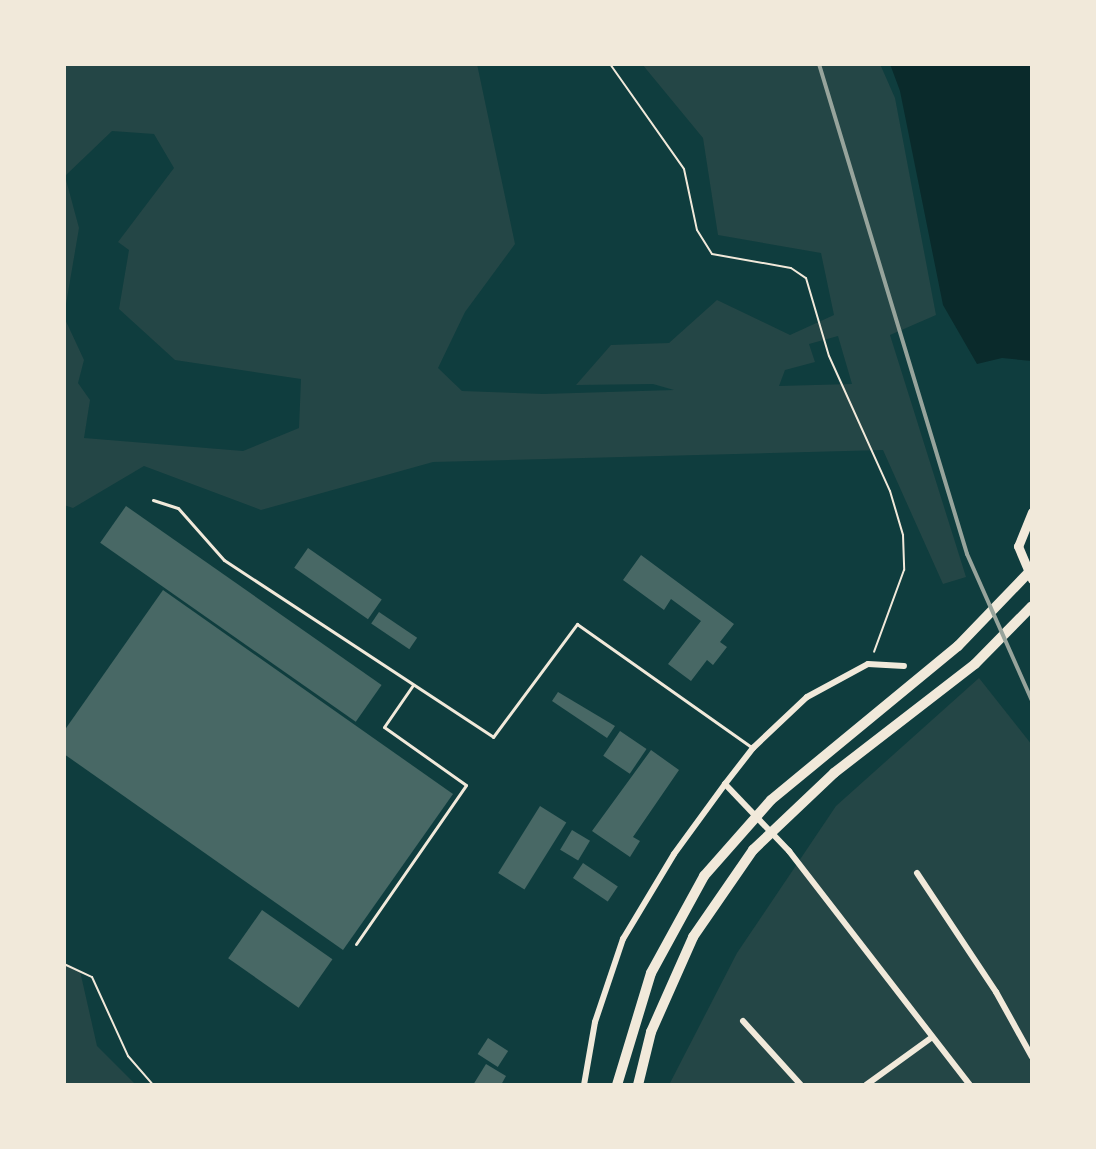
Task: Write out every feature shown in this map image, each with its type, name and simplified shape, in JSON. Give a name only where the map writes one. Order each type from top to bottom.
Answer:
[{"type":"highway","points":[[617,1085],[632,1024],[672,926],[739,833],[771,800],[958,646],[1032,569]]},
{"type":"highway","points":[[638,1085],[651,1032],[687,950],[753,850],[834,773],[975,664],[1032,606]]},
{"type":"main road","points":[[1032,512],[1018,546],[1032,579]]},
{"type":"street","points":[[584,1085],[595,1022],[623,939],[674,854],[725,784],[753,748],[807,697],[868,664],[904,666]]},
{"type":"street","points":[[725,784],[789,851],[970,1085]]},
{"type":"street","points":[[917,873],[996,992],[1032,1057]]},
{"type":"street","points":[[743,1021],[801,1085]]},
{"type":"street","points":[[866,1085],[931,1038]]},
{"type":"lane","points":[[153,500],[178,508],[224,560],[493,737],[577,624],[753,748]]},
{"type":"lane","points":[[356,944],[466,785],[384,727],[413,685]]},
{"type":"path","points":[[610,64],[684,169],[697,230],[712,254],[791,268],[806,278],[829,356],[890,491],[903,535],[904,570],[885,633],[868,664]]},
{"type":"path","points":[[64,964],[92,977],[128,1056],[153,1085]]},
{"type":"shaded area","points":[[64,64],[477,64],[515,244],[465,312],[438,368],[462,391],[543,394],[674,390],[653,384],[576,385],[611,345],[669,343],[717,300],[790,335],[834,315],[821,253],[718,235],[703,138],[642,64],[880,64],[895,98],[936,315],[890,335],[966,577],[943,584],[883,450],[433,462],[261,510],[144,466],[73,508],[64,505],[64,317],[84,360],[78,383],[90,400],[84,438],[243,451],[299,428],[301,379],[175,360],[119,309],[129,250],[118,242],[174,168],[154,134],[112,131],[65,176],[79,228],[64,316]],"holes":[[[838,336],[852,384],[779,386],[785,370],[815,362],[809,344]]]},
{"type":"shaded area","points":[[890,64],[1032,64],[1032,361],[1002,358],[977,364],[943,305],[900,91]]},
{"type":"shaded area","points":[[979,678],[1032,745],[1032,1085],[669,1085],[737,953],[836,806]]},
{"type":"shaded area","points":[[64,963],[80,971],[97,1046],[136,1085],[64,1085]]},
{"type":"building","points":[[126,506],[382,685],[356,722],[100,543]]},
{"type":"building","points":[[308,548],[382,600],[368,619],[294,568]]},
{"type":"building","points":[[641,555],[734,624],[720,642],[727,647],[713,665],[707,660],[691,681],[668,664],[701,621],[671,599],[664,610],[623,580]]},
{"type":"building","points":[[163,590],[453,794],[343,950],[64,754],[64,731]]},
{"type":"building","points":[[379,612],[417,638],[409,649],[371,624]]},
{"type":"building","points":[[558,692],[615,726],[607,738],[552,701]]},
{"type":"building","points":[[620,731],[647,749],[630,774],[603,756]]},
{"type":"building","points":[[651,750],[679,770],[633,837],[640,841],[630,857],[592,831]]},
{"type":"building","points":[[540,806],[566,822],[524,889],[498,873]]},
{"type":"building","points":[[572,830],[590,841],[578,861],[560,850]]},
{"type":"building","points":[[583,863],[618,886],[608,901],[573,878]]},
{"type":"building","points":[[262,910],[332,959],[299,1008],[228,958]]},
{"type":"building","points":[[488,1038],[508,1051],[498,1067],[478,1054]]},
{"type":"building","points":[[486,1064],[506,1076],[501,1085],[473,1085]]},
{"type":"railway","points":[[819,64],[967,554],[1032,701]]}]
